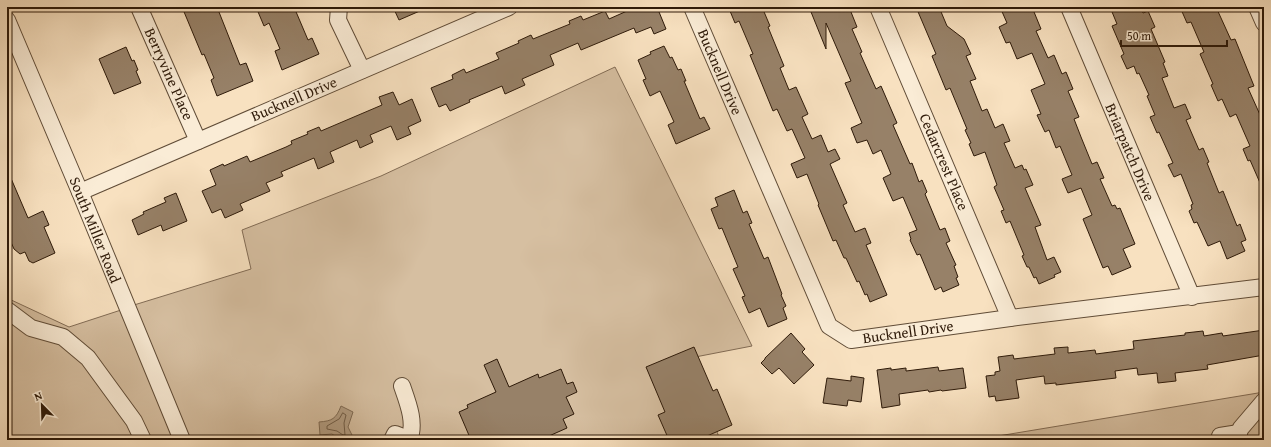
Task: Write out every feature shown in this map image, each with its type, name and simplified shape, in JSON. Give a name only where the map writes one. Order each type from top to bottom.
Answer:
[{"type":"street","name":"Berryvine Place","points":[[139,7],[198,140]]},
{"type":"street","points":[[339,7],[338,20],[362,70]]},
{"type":"street","name":"Bucknell Drive","points":[[80,192],[509,7]]},
{"type":"street","name":"Bucknell Drive","points":[[692,7],[829,326],[851,340],[1010,318],[1264,287]]},
{"type":"street","name":"Cedarcrest Place","points":[[878,7],[1010,318]]},
{"type":"street","name":"Briarpatch Drive","points":[[1069,7],[1192,296]]},
{"type":"street","points":[[1257,7],[1264,23]]},
{"type":"street","name":"South Miller Road","points":[[7,20],[80,192],[182,440]]},
{"type":"street","points":[[7,310],[31,328],[63,337],[88,358],[134,421],[143,440]]},
{"type":"street","points":[[392,440],[395,434],[410,440],[412,431],[410,406],[402,386]]},
{"type":"street","points":[[1220,436],[1237,436],[1241,428],[1264,401]]},
{"type":"shaded area","points":[[615,67],[752,346],[690,358],[720,440],[190,440],[134,305],[251,269],[242,230],[381,176]]},
{"type":"shaded area","points":[[7,298],[69,327],[121,310],[174,440],[7,440]]},
{"type":"shaded area","points":[[1264,392],[1264,440],[974,440]]},
{"type":"water","points":[[341,406],[353,412],[348,427],[354,439],[341,440],[332,434],[320,435],[319,422],[327,421],[335,417]]},
{"type":"building","points":[[182,7],[217,7],[240,65],[246,63],[253,81],[217,96],[211,80],[214,78],[204,54],[202,55]]},
{"type":"building","points":[[256,7],[294,7],[308,40],[312,38],[319,54],[282,70],[275,51],[280,49],[269,23],[264,26]]},
{"type":"building","points":[[393,7],[429,7],[399,20]]},
{"type":"building","points":[[636,7],[657,7],[666,29],[654,34],[651,27],[636,33],[634,28],[581,50],[578,43],[550,55],[554,65],[522,79],[525,85],[505,94],[502,86],[469,100],[470,102],[450,111],[446,104],[439,107],[431,88],[453,79],[452,75],[464,69],[466,73],[499,59],[496,53],[519,43],[518,41],[531,35],[533,39],[570,24],[569,21],[581,16],[583,20],[605,11],[609,19]]},
{"type":"building","points":[[740,7],[762,7],[770,26],[768,27],[784,66],[780,68],[789,90],[796,87],[808,114],[802,117],[812,139],[821,135],[828,152],[835,149],[840,159],[830,164],[847,203],[843,205],[855,232],[865,228],[871,243],[866,245],[887,295],[870,302],[859,281],[857,282],[836,240],[833,241],[807,174],[797,178],[791,164],[805,158],[792,129],[787,131],[777,109],[773,111],[750,55],[753,54],[739,21],[735,23],[730,11]]},
{"type":"building","points":[[809,7],[849,7],[857,27],[852,29],[862,52],[860,53],[876,89],[881,86],[897,123],[893,125],[910,164],[912,163],[919,182],[922,180],[927,192],[925,194],[940,230],[945,228],[950,241],[946,243],[956,265],[954,266],[959,285],[943,292],[941,287],[935,290],[920,254],[917,255],[910,240],[909,233],[917,230],[903,197],[893,201],[883,178],[891,174],[881,150],[873,154],[867,140],[857,143],[851,128],[862,123],[845,83],[851,81],[826,23],[826,49]]},
{"type":"building","points":[[916,7],[939,7],[947,26],[964,39],[971,54],[966,56],[976,79],[970,81],[982,111],[987,109],[995,128],[1003,124],[1010,141],[1004,143],[1015,168],[1022,165],[1024,170],[1026,169],[1033,185],[1025,188],[1041,225],[1035,227],[1047,260],[1054,257],[1061,272],[1054,275],[1055,277],[1039,284],[1036,277],[1034,278],[1029,267],[1027,267],[1022,256],[1024,255],[1010,221],[1006,223],[1001,211],[1004,210],[994,187],[997,185],[985,152],[974,156],[969,144],[971,143],[965,130],[967,129],[950,88],[946,90],[932,56],[936,54]]},
{"type":"building","points":[[1000,7],[1032,7],[1041,29],[1036,31],[1048,58],[1054,55],[1062,74],[1066,72],[1073,89],[1068,91],[1079,117],[1074,119],[1081,137],[1092,164],[1097,162],[1104,178],[1100,179],[1112,206],[1115,205],[1117,209],[1120,208],[1135,244],[1123,249],[1131,267],[1112,275],[1108,266],[1103,268],[1083,219],[1092,215],[1081,188],[1068,193],[1062,179],[1072,175],[1060,146],[1056,148],[1049,130],[1045,132],[1037,115],[1041,114],[1031,90],[1045,84],[1032,53],[1017,59],[1010,42],[1006,43],[999,27],[1007,23]]},
{"type":"building","points":[[1110,7],[1140,7],[1143,13],[1148,11],[1155,27],[1151,29],[1165,62],[1163,63],[1168,76],[1162,78],[1174,108],[1185,104],[1191,118],[1186,120],[1199,150],[1203,148],[1209,162],[1207,163],[1219,193],[1223,191],[1237,226],[1240,224],[1246,240],[1241,242],[1245,251],[1227,259],[1220,241],[1208,246],[1197,222],[1194,223],[1189,211],[1192,209],[1191,205],[1193,204],[1181,174],[1174,177],[1168,165],[1173,163],[1159,132],[1157,133],[1150,117],[1155,115],[1147,96],[1149,95],[1139,73],[1137,74],[1134,66],[1127,69],[1121,56],[1124,54],[1112,26],[1117,24]]},
{"type":"building","points":[[1180,7],[1216,7],[1231,40],[1235,39],[1254,86],[1248,88],[1261,117],[1264,116],[1264,192],[1250,160],[1248,161],[1243,149],[1250,146],[1236,114],[1230,117],[1222,99],[1218,101],[1211,85],[1213,84],[1200,54],[1204,52],[1191,22],[1187,23]]},
{"type":"building","points":[[664,46],[670,58],[672,57],[678,70],[681,69],[686,81],[684,81],[700,119],[704,117],[710,129],[676,144],[668,125],[674,122],[660,91],[650,96],[643,80],[646,79],[638,60],[651,54],[650,52]]},
{"type":"building","points":[[126,47],[132,61],[134,60],[138,70],[136,71],[141,83],[114,94],[99,59]]},
{"type":"building","points":[[393,92],[399,105],[412,99],[421,121],[408,127],[411,134],[397,140],[391,126],[370,135],[373,142],[360,148],[357,140],[330,152],[334,162],[318,169],[314,158],[281,172],[283,176],[266,183],[270,191],[240,204],[243,210],[225,218],[221,209],[212,213],[202,191],[216,185],[210,170],[223,164],[224,166],[247,156],[250,162],[286,147],[292,144],[291,141],[308,134],[307,132],[319,127],[321,131],[382,105],[379,97]]},
{"type":"building","points":[[7,169],[28,218],[43,211],[49,225],[44,227],[55,253],[33,263],[29,261],[25,252],[20,254],[14,249],[10,240],[7,241]]},
{"type":"building","points":[[734,190],[743,213],[747,211],[752,223],[749,224],[764,259],[768,257],[786,306],[783,308],[787,319],[768,327],[760,308],[749,313],[742,297],[745,296],[733,269],[738,267],[722,228],[719,229],[711,209],[718,206],[715,198]]},
{"type":"building","points":[[176,193],[187,221],[163,231],[161,225],[138,235],[132,220],[144,214],[143,212],[166,202],[164,198]]},
{"type":"building","points":[[1264,330],[1264,355],[1207,365],[1208,369],[1175,373],[1176,381],[1158,383],[1157,373],[1138,375],[1137,368],[1115,371],[1116,378],[1056,385],[1056,383],[1045,384],[1044,376],[1016,380],[1019,398],[996,401],[995,396],[989,397],[986,376],[995,375],[995,372],[1000,371],[998,357],[1013,355],[1014,359],[1055,354],[1054,348],[1068,347],[1068,353],[1095,350],[1096,354],[1134,349],[1133,341],[1185,335],[1185,333],[1203,331],[1204,336],[1222,333],[1223,336]]},
{"type":"building","points":[[791,333],[805,349],[802,352],[814,365],[794,384],[779,368],[772,374],[761,363]]},
{"type":"building","points":[[694,347],[713,391],[717,389],[732,425],[698,440],[669,440],[658,415],[665,412],[646,367]]},
{"type":"building","points":[[497,359],[509,387],[538,374],[539,378],[561,369],[567,384],[573,382],[577,392],[566,397],[574,414],[563,419],[567,428],[540,440],[471,440],[459,412],[468,408],[467,405],[496,392],[484,365]]},
{"type":"building","points":[[938,367],[939,371],[963,368],[966,388],[929,392],[928,390],[899,394],[900,405],[882,408],[877,370],[906,368],[906,371]]},
{"type":"building","points":[[851,376],[864,378],[861,402],[848,400],[847,406],[823,403],[827,378],[851,381]]}]
